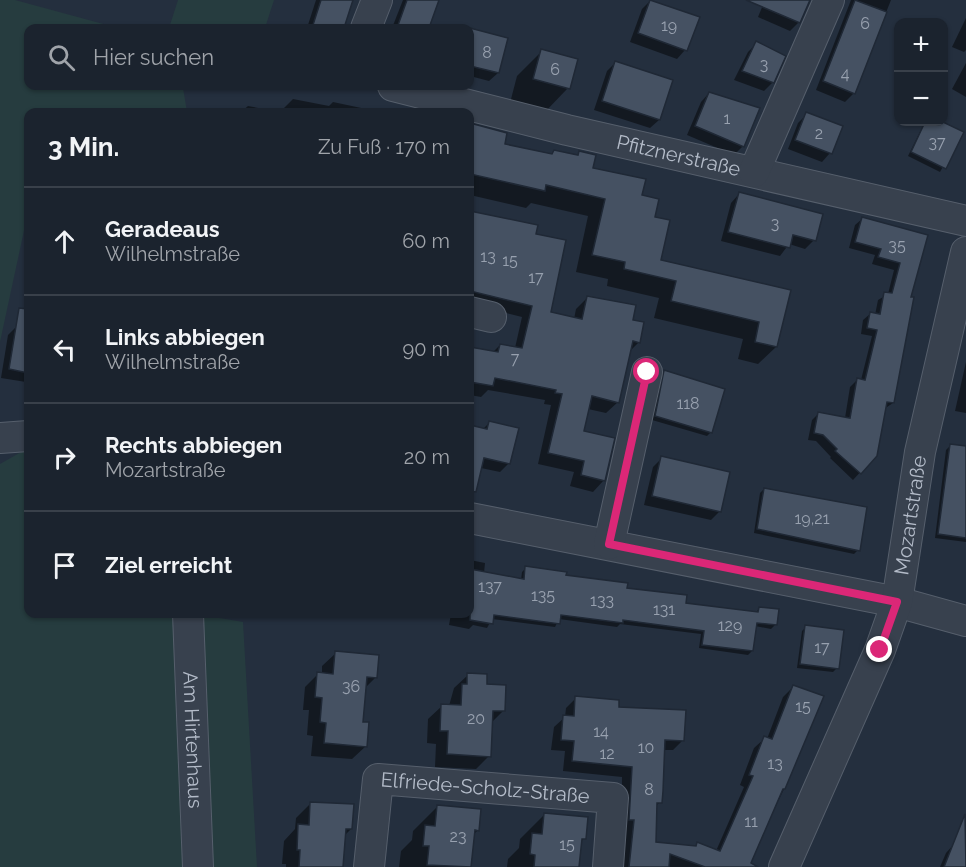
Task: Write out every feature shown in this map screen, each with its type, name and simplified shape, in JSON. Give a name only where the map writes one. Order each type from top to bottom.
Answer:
[{"type":"street","points":[[368,24],[377,0]]},
{"type":"street","points":[[754,172],[828,0]]},
{"type":"street","name":"Pfitznerstraße","points":[[409,90],[567,130],[966,221]]},
{"type":"street","name":"Mozartstraße","points":[[784,867],[880,650],[897,602],[920,452],[966,252]]},
{"type":"street","points":[[609,544],[647,372]]},
{"type":"street","points":[[0,438],[24,436]]},
{"type":"street","points":[[474,519],[897,602],[966,621]]},
{"type":"street","name":"Am Hirtenhaus","points":[[188,618],[198,867]]},
{"type":"street","name":"Elfriede-Scholz-Straße","points":[[369,867],[378,779],[613,798],[608,867]]},
{"type":"green space","points":[[0,0],[15,0],[103,24],[24,24],[24,90],[183,90],[186,108],[24,108],[24,231],[0,342]]},
{"type":"green space","points":[[178,0],[274,0],[266,24],[170,24]]},
{"type":"green space","points":[[24,451],[24,618],[175,618],[185,867],[0,867],[0,464]]},
{"type":"green space","points":[[196,618],[220,618],[243,622],[257,867],[207,867]]},
{"type":"building","points":[[321,0],[353,0],[345,24],[313,24]]},
{"type":"building","points":[[407,0],[439,0],[430,24],[398,24]]},
{"type":"building","points":[[650,0],[700,17],[687,51],[638,33]]},
{"type":"building","points":[[746,0],[810,0],[800,23]]},
{"type":"building","points":[[855,0],[887,12],[855,94],[823,81]]},
{"type":"building","points":[[474,29],[508,38],[499,73],[474,67]]},
{"type":"building","points":[[756,41],[786,56],[774,83],[742,71]]},
{"type":"building","points":[[541,49],[578,59],[570,89],[533,79]]},
{"type":"building","points":[[615,61],[673,80],[660,120],[602,101]]},
{"type":"building","points":[[709,92],[760,108],[744,147],[695,126]]},
{"type":"building","points":[[806,112],[843,126],[832,154],[795,140]]},
{"type":"building","points":[[474,124],[507,133],[505,144],[552,154],[554,150],[578,155],[579,151],[596,155],[593,168],[646,179],[642,195],[659,199],[655,217],[670,220],[661,260],[791,290],[777,347],[755,342],[759,322],[671,301],[676,281],[624,269],[625,262],[592,255],[605,199],[546,185],[545,191],[474,175]]},
{"type":"building","points":[[948,124],[964,132],[946,169],[911,152],[923,126]]},
{"type":"building","points":[[739,192],[823,214],[816,241],[793,235],[790,248],[728,232]]},
{"type":"building","points":[[474,212],[538,225],[536,234],[566,240],[551,312],[582,319],[587,296],[636,305],[633,320],[644,322],[640,343],[633,341],[619,403],[592,396],[584,431],[615,438],[605,481],[581,475],[584,461],[548,453],[562,394],[555,393],[556,390],[495,378],[493,386],[474,383],[474,348],[498,352],[500,344],[522,348],[532,306],[474,292]]},
{"type":"building","points":[[862,217],[928,235],[911,297],[914,297],[894,403],[887,402],[877,456],[861,474],[835,451],[837,449],[823,435],[814,433],[818,412],[850,418],[857,378],[865,380],[877,330],[867,328],[870,312],[880,314],[884,292],[892,293],[900,263],[878,257],[881,249],[855,242]]},
{"type":"building","points":[[19,308],[24,309],[24,372],[9,369]]},
{"type":"building","points":[[664,370],[725,389],[712,433],[655,416]]},
{"type":"building","points":[[489,421],[519,428],[510,464],[484,458],[476,492],[474,492],[474,426],[487,429]]},
{"type":"building","points":[[950,444],[966,446],[966,538],[938,534]]},
{"type":"building","points":[[661,456],[730,472],[721,512],[652,496]]},
{"type":"building","points":[[764,488],[867,507],[860,551],[757,529]]},
{"type":"building","points":[[525,566],[567,572],[566,575],[628,583],[627,588],[687,595],[686,603],[758,612],[759,607],[779,609],[777,625],[757,623],[753,651],[702,645],[704,631],[623,620],[623,623],[561,615],[560,624],[494,615],[493,624],[470,620],[474,618],[474,570],[524,579]]},
{"type":"building","points":[[805,625],[844,630],[839,669],[800,664]]},
{"type":"building","points":[[335,651],[379,655],[377,678],[367,677],[363,722],[369,722],[367,747],[324,743],[326,723],[320,722],[322,698],[315,697],[317,672],[333,674]]},
{"type":"building","points":[[467,673],[487,674],[487,684],[506,685],[505,711],[493,711],[491,757],[447,754],[448,731],[440,731],[441,704],[461,705],[462,684],[467,684]]},
{"type":"building","points":[[793,685],[824,696],[751,863],[758,867],[705,867],[670,854],[669,867],[629,867],[634,820],[629,820],[632,767],[572,761],[574,741],[561,740],[563,715],[574,716],[575,696],[619,700],[619,707],[686,710],[684,741],[665,740],[662,803],[657,803],[656,842],[696,846],[697,842],[720,851],[753,776],[749,775],[764,736],[772,739]]},
{"type":"building","points":[[310,802],[354,804],[352,829],[346,829],[343,867],[299,867],[298,824],[309,825]]},
{"type":"building","points":[[437,805],[481,809],[479,831],[475,830],[471,867],[427,865],[429,846],[423,846],[425,825],[435,826]]},
{"type":"building","points":[[544,813],[588,817],[586,839],[582,839],[579,867],[534,867],[535,855],[530,854],[532,833],[542,834]]},
{"type":"building","points":[[965,814],[966,867],[944,867]]},
{"type":"route","points":[[647,372],[609,544],[897,602],[880,650]]}]
